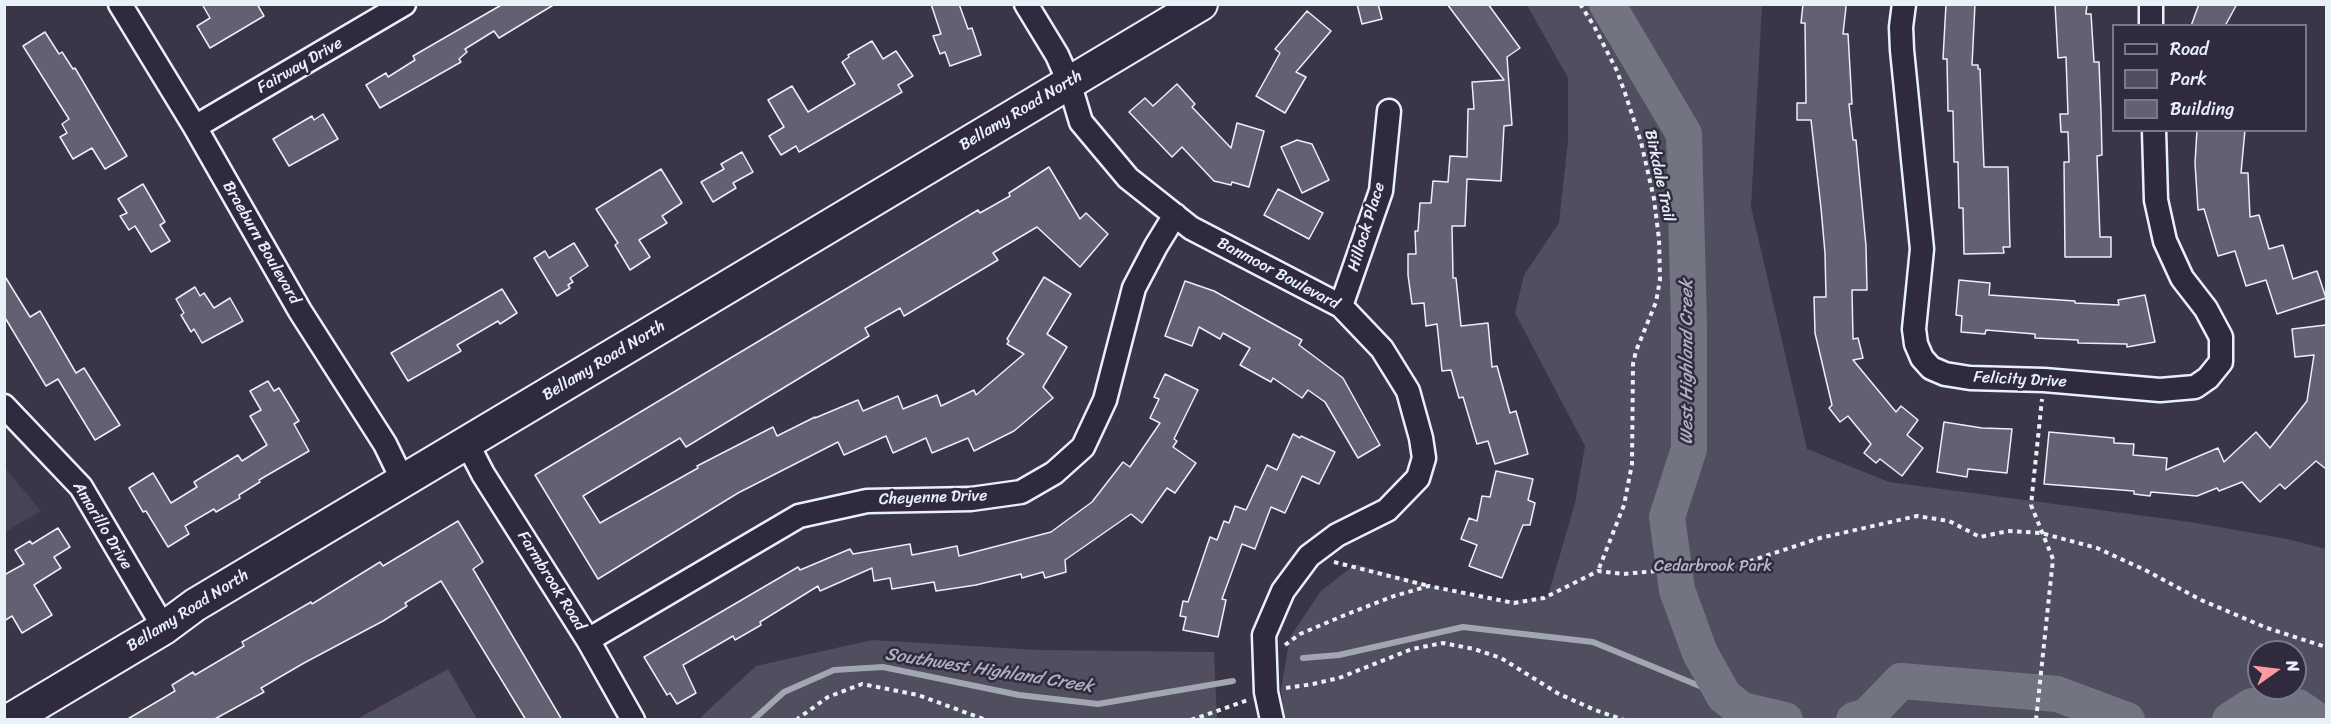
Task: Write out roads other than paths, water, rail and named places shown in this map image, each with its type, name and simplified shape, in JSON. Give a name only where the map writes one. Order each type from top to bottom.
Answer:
[{"type":"street","name":"Braeburn Boulevard","points":[[120,4],[195,127],[300,311],[385,444],[403,481]]},
{"type":"street","name":"Fairway Drive","points":[[195,127],[405,4]]},
{"type":"street","name":"Banmoor Boulevard","points":[[1026,4],[1057,55],[1069,82],[1082,122],[1128,178],[1191,228],[1341,306],[1382,349],[1408,391],[1424,458],[1418,478],[1387,510],[1336,535],[1309,556],[1283,591],[1264,635],[1266,692],[1272,720]]},
{"type":"street","name":"Bellamy Road North","points":[[10,720],[164,628],[195,605],[1201,4]]},
{"type":"street","name":"Felicity Drive","points":[[1904,4],[1902,50],[1922,249],[1914,329],[1916,344],[1922,358],[1932,368],[1945,374],[1970,378],[2044,380],[2160,390],[2195,387],[2208,378],[2221,362],[2221,337],[2206,309],[2182,278],[2165,241],[2156,200],[2154,132]]},
{"type":"street","points":[[2151,4],[2151,24]]},
{"type":"street","name":"Hillock Place","points":[[1341,306],[1381,191],[1389,111]]},
{"type":"street","name":"Cheyenne Drive","points":[[588,640],[799,516],[867,501],[972,500],[1021,492],[1054,473],[1083,447],[1106,400],[1134,288],[1175,215]]},
{"type":"street","name":"Amarillo Drive","points":[[4,406],[81,487],[164,628]]},
{"type":"street","name":"Farmbrook Road","points":[[467,443],[483,474],[588,640],[633,720]]},
{"type":"waterway","name":"West Highland Creek","points":[[1607,4],[1684,134],[1689,323],[1689,449],[1667,517],[1677,590],[1700,653],[1724,696],[1742,710],[1785,720]]},
{"type":"waterway","name":"Southwest Highland Creek","points":[[1303,658],[1339,655],[1463,627],[1593,642],[1724,696]]},
{"type":"waterway","name":"Southwest Highland Creek","points":[[753,720],[784,692],[834,670],[883,667],[1019,695],[1098,704],[1233,681]]},
{"type":"waterway","name":"West Highland Creek","points":[[1854,720],[1867,716],[1901,681],[2057,694],[2127,720]]},
{"type":"waterway","name":"West Highland Creek","points":[[2230,720],[2252,706],[2298,707],[2317,720]]},
{"type":"park label","name":"Cedarbrook Park","points":[[1713,567]]}]
